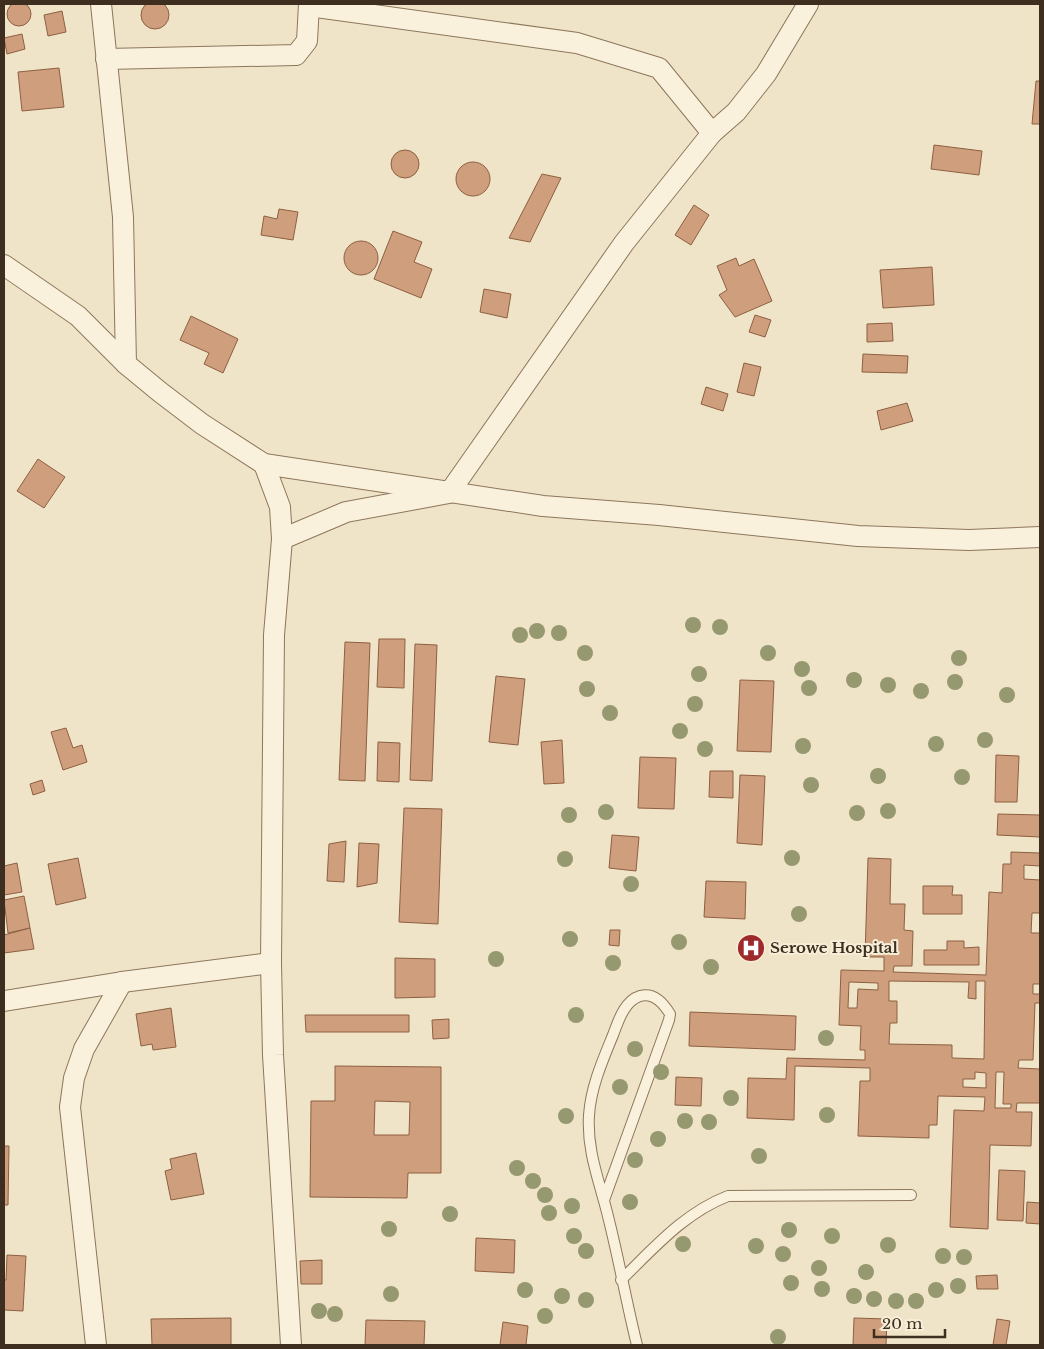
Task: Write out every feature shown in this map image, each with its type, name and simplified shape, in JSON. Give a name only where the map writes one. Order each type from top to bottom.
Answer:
[{"type":"street","points":[[101,4],[123,217],[126,364]]},
{"type":"street","points":[[282,539],[346,512],[449,493],[624,243],[712,133],[736,112],[766,74],[808,4]]},
{"type":"street","points":[[106,58],[296,55],[307,41],[309,5],[578,43],[659,68],[712,133]]},
{"type":"street","points":[[4,264],[78,316],[126,364],[202,424],[264,464],[544,506],[659,515],[858,536],[969,540],[1040,537]]},
{"type":"street","points":[[264,464],[280,507],[282,539],[274,635],[270,964],[273,1055],[291,1345]]},
{"type":"street","points":[[4,1001],[122,982],[270,964]]},
{"type":"street","points":[[96,1345],[97,1335],[70,1107],[74,1078],[84,1049],[122,982]]},
{"type":"lane","points":[[604,1200],[670,1014],[661,1001],[649,996],[637,997],[628,1004],[619,1019],[593,1086],[589,1116],[590,1145],[596,1176],[604,1200],[637,1345]]},
{"type":"lane","points":[[621,1280],[683,1221],[707,1204],[728,1196],[911,1195]]},
{"type":"building","points":[[155,1],[165,5],[169,15],[165,25],[155,29],[145,25],[141,15],[145,5]]},
{"type":"building","points":[[19,2],[24,3],[30,9],[30,19],[24,25],[19,26],[14,25],[8,19],[7,14],[8,9],[14,3]]},
{"type":"building","points":[[62,11],[66,32],[48,36],[44,15]]},
{"type":"building","points":[[22,34],[25,49],[7,54],[4,38]]},
{"type":"building","points":[[59,68],[64,107],[22,111],[18,72]]},
{"type":"building","points":[[1036,81],[1040,81],[1040,124],[1032,124]]},
{"type":"building","points":[[934,145],[982,151],[979,175],[931,169]]},
{"type":"building","points":[[405,150],[415,154],[419,164],[415,174],[405,178],[395,174],[391,164],[395,154]]},
{"type":"building","points":[[473,162],[485,167],[490,179],[485,191],[473,196],[461,191],[456,179],[461,167]]},
{"type":"building","points":[[542,174],[561,178],[530,242],[509,238]]},
{"type":"building","points":[[694,205],[709,215],[691,245],[675,235]]},
{"type":"building","points":[[279,209],[298,212],[293,240],[261,235],[264,216],[277,219]]},
{"type":"building","points":[[393,231],[422,242],[414,262],[432,269],[421,298],[374,279]]},
{"type":"building","points":[[361,241],[373,246],[378,258],[373,270],[361,275],[349,270],[344,258],[349,246]]},
{"type":"building","points":[[736,258],[739,266],[754,259],[772,301],[735,317],[719,295],[727,290],[717,266]]},
{"type":"building","points":[[932,267],[934,305],[883,308],[880,270]]},
{"type":"building","points":[[484,289],[511,294],[507,318],[480,312]]},
{"type":"building","points":[[755,315],[771,320],[765,337],[749,332]]},
{"type":"building","points":[[191,316],[238,339],[223,373],[204,364],[209,353],[180,340]]},
{"type":"building","points":[[892,323],[893,341],[867,342],[867,324]]},
{"type":"building","points":[[863,354],[908,356],[907,373],[862,372]]},
{"type":"building","points":[[744,363],[761,367],[754,396],[737,392]]},
{"type":"building","points":[[706,387],[728,394],[723,411],[701,404]]},
{"type":"building","points":[[907,403],[913,421],[881,430],[877,411]]},
{"type":"building","points":[[38,459],[65,477],[44,508],[17,491]]},
{"type":"building","points":[[379,639],[405,639],[404,688],[377,687]]},
{"type":"building","points":[[345,642],[370,643],[365,781],[339,780]]},
{"type":"building","points":[[415,644],[437,645],[432,781],[410,780]]},
{"type":"building","points":[[496,676],[525,679],[518,745],[489,742]]},
{"type":"building","points":[[740,680],[774,681],[771,752],[737,751]]},
{"type":"building","points":[[66,728],[73,748],[82,745],[87,762],[63,770],[51,732]]},
{"type":"building","points":[[562,740],[564,783],[544,784],[541,742]]},
{"type":"building","points":[[378,742],[400,743],[399,782],[377,781]]},
{"type":"building","points":[[996,755],[1019,756],[1017,802],[995,802]]},
{"type":"building","points":[[640,757],[676,758],[674,809],[638,808]]},
{"type":"building","points":[[710,771],[733,771],[733,798],[709,797]]},
{"type":"building","points":[[740,775],[765,776],[762,845],[737,843]]},
{"type":"building","points":[[42,780],[45,791],[33,795],[30,784]]},
{"type":"building","points":[[404,808],[442,809],[438,924],[399,922]]},
{"type":"building","points":[[998,814],[1040,815],[1040,837],[997,835]]},
{"type":"building","points":[[612,835],[639,837],[636,871],[609,868]]},
{"type":"building","points":[[346,841],[344,882],[327,881],[329,844]]},
{"type":"building","points":[[359,843],[379,844],[377,883],[357,887]]},
{"type":"building","points":[[1011,852],[1040,853],[1040,866],[1024,865],[1024,879],[1040,880],[1040,913],[1032,913],[1031,933],[1040,933],[1040,984],[1033,984],[1033,994],[1040,994],[1040,1003],[1035,1003],[1033,1060],[1019,1060],[1018,1068],[1040,1069],[1040,1103],[1017,1103],[1016,1112],[1032,1112],[1031,1146],[990,1145],[988,1229],[950,1227],[954,1110],[984,1111],[985,1097],[938,1096],[937,1125],[929,1125],[929,1138],[858,1136],[860,1081],[870,1081],[870,1068],[795,1066],[794,1120],[747,1118],[748,1078],[786,1079],[787,1058],[865,1060],[865,1050],[860,1050],[861,1026],[839,1025],[841,970],[884,971],[884,957],[865,957],[868,858],[891,859],[890,904],[905,904],[904,930],[913,931],[912,966],[894,966],[893,972],[986,975],[989,892],[1002,893],[1003,864],[1011,864]],"holes":[[[889,981],[969,982],[968,998],[976,999],[976,981],[985,981],[984,1059],[952,1058],[952,1045],[889,1044],[890,1023],[897,1023],[897,1001],[889,1001]],[[849,982],[878,983],[878,990],[858,989],[857,1008],[848,1008]],[[975,1072],[986,1073],[986,1088],[963,1087],[963,1079],[975,1079]],[[996,1072],[1004,1072],[1003,1104],[1011,1104],[1011,1108],[995,1108]]]},
{"type":"building","points":[[78,858],[86,898],[56,905],[48,864]]},
{"type":"building","points":[[17,863],[22,892],[4,895],[4,866]]},
{"type":"building","points":[[706,881],[746,882],[745,919],[704,917]]},
{"type":"building","points":[[923,886],[953,886],[952,895],[962,895],[962,914],[923,914]]},
{"type":"building","points":[[24,896],[30,928],[8,933],[4,900]]},
{"type":"building","points":[[30,928],[34,949],[4,953],[4,935]]},
{"type":"building","points":[[610,930],[620,930],[619,946],[609,945]]},
{"type":"building","points":[[947,941],[964,941],[964,948],[979,947],[979,965],[924,965],[924,950],[947,950]]},
{"type":"building","points":[[395,958],[435,959],[435,997],[395,998]]},
{"type":"building","points":[[171,1008],[176,1047],[153,1050],[152,1044],[141,1046],[136,1014]]},
{"type":"building","points":[[690,1012],[796,1016],[795,1050],[689,1046]]},
{"type":"building","points":[[305,1015],[409,1015],[409,1032],[306,1032]]},
{"type":"building","points":[[449,1019],[449,1038],[433,1039],[432,1020]]},
{"type":"building","points":[[335,1066],[441,1067],[441,1173],[408,1173],[407,1198],[310,1197],[311,1101],[335,1101]],"holes":[[[375,1101],[410,1102],[409,1135],[374,1135]]]},
{"type":"building","points":[[676,1077],[702,1078],[701,1106],[675,1105]]},
{"type":"building","points":[[4,1146],[9,1146],[8,1205],[4,1205]]},
{"type":"building","points":[[196,1153],[204,1194],[171,1200],[165,1171],[172,1169],[170,1159]]},
{"type":"building","points":[[999,1170],[1025,1171],[1023,1221],[997,1220]]},
{"type":"building","points":[[1027,1202],[1040,1203],[1040,1224],[1026,1223]]},
{"type":"building","points":[[476,1238],[515,1240],[514,1273],[475,1271]]},
{"type":"building","points":[[7,1255],[26,1256],[23,1311],[4,1310],[4,1280],[6,1280]]},
{"type":"building","points":[[322,1260],[322,1284],[301,1284],[300,1261]]},
{"type":"building","points":[[997,1275],[998,1289],[977,1289],[976,1276]]},
{"type":"building","points":[[231,1318],[231,1345],[152,1345],[151,1319]]},
{"type":"building","points":[[854,1318],[887,1319],[886,1345],[853,1345]]},
{"type":"building","points":[[997,1319],[1010,1321],[1006,1345],[993,1345]]},
{"type":"building","points":[[366,1320],[425,1321],[424,1345],[365,1345]]},
{"type":"building","points":[[503,1322],[528,1326],[526,1345],[500,1345]]},
{"type":"place","name":"Serowe Hospital","points":[[751,948]]}]
